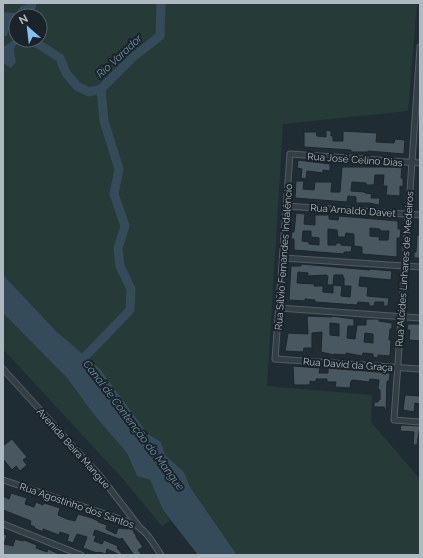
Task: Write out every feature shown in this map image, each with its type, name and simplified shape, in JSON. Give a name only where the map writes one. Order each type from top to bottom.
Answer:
[{"type":"street","name":"Rua Alcides Linhares de Medeiros","points":[[420,47],[418,112],[412,162],[394,420],[420,422]]},
{"type":"street","name":"Rua José Celino Dias","points":[[290,154],[420,163]]},
{"type":"street","name":"Rua Sílvio Fernandes Indalêncio","points":[[275,359],[290,154]]},
{"type":"street","name":"Rua Arnaldo Davet","points":[[286,206],[420,215]]},
{"type":"street","points":[[283,258],[420,267]]},
{"type":"street","points":[[279,308],[420,318]]},
{"type":"street","name":"Rua David da Graça","points":[[275,359],[420,369]]},
{"type":"street","name":"Avenida Beira Mangue","points":[[3,369],[103,481],[141,528]]},
{"type":"street","name":"Rua Agostinho dos Santos","points":[[3,480],[132,522],[141,528],[161,555]]},
{"type":"street","points":[[3,524],[82,555]]},
{"type":"green space","points":[[3,3],[30,3],[21,6],[20,8],[8,8],[8,12],[3,12]]},
{"type":"green space","points":[[37,3],[417,3],[408,111],[283,124],[267,386],[372,395],[371,422],[420,479],[420,555],[237,555],[190,487],[184,472],[165,455],[161,442],[148,434],[100,369],[56,331],[3,275],[3,63],[5,63],[14,52],[15,48],[48,48],[48,8],[36,8]]},
{"type":"green space","points":[[8,33],[8,44],[3,47],[3,36],[7,36]]},
{"type":"green space","points":[[3,313],[67,378],[95,416],[127,453],[137,476],[150,480],[163,510],[170,521],[162,526],[122,478],[3,349]]},
{"type":"water","points":[[30,3],[37,3],[36,8],[20,8]]},
{"type":"water","points":[[3,12],[8,12],[7,36],[3,36]]},
{"type":"water","points":[[8,44],[8,48],[15,48],[16,62],[11,68],[3,63],[3,47]]},
{"type":"water","name":"Canal de Contenção do Mangue","points":[[3,275],[56,331],[100,369],[148,434],[161,442],[165,455],[184,472],[190,487],[237,555],[198,555],[163,510],[150,480],[137,476],[127,453],[95,416],[67,378],[3,313]]},
{"type":"building","points":[[326,130],[331,131],[333,141],[343,141],[343,131],[377,133],[376,142],[394,143],[395,139],[405,140],[404,154],[368,151],[351,152],[351,150],[304,147],[304,132],[316,132],[317,136],[326,137]]},
{"type":"building","points":[[298,160],[330,164],[330,171],[323,170],[323,173],[307,171],[306,179],[301,178],[302,169],[297,168]]},
{"type":"building","points":[[342,167],[402,167],[401,178],[403,178],[403,187],[400,186],[400,196],[386,195],[387,186],[383,186],[384,175],[375,175],[374,185],[352,182],[351,191],[365,192],[372,194],[371,198],[380,198],[379,205],[356,203],[356,197],[348,196],[347,202],[295,198],[296,181],[304,181],[303,189],[314,190],[315,182],[332,182],[331,192],[340,192]]},
{"type":"building","points":[[296,213],[305,214],[304,224],[315,225],[315,215],[329,215],[329,219],[338,220],[339,216],[398,221],[398,229],[401,229],[400,238],[397,238],[397,257],[362,254],[362,247],[354,246],[354,234],[346,233],[345,237],[338,237],[337,230],[328,229],[328,245],[336,245],[336,243],[341,243],[341,245],[352,246],[351,252],[344,252],[344,254],[294,250],[294,239],[291,239],[292,232],[294,232]],"holes":[[[370,228],[380,229],[380,231],[389,231],[388,240],[379,240],[380,237],[370,236]],[[303,231],[311,231],[311,237],[319,238],[319,245],[309,244],[309,242],[302,241]]]},
{"type":"building","points":[[417,235],[420,235],[420,258],[414,258],[414,252],[416,252]]},
{"type":"building","points":[[301,264],[392,271],[391,280],[360,277],[359,286],[368,287],[367,296],[389,298],[388,306],[383,306],[384,302],[375,302],[374,306],[369,306],[369,303],[358,302],[357,305],[315,302],[315,300],[305,299],[305,301],[289,300],[291,266],[301,266]],"holes":[[[298,272],[308,273],[308,276],[328,276],[327,285],[333,285],[333,293],[323,292],[323,286],[297,283]],[[334,275],[343,275],[344,286],[351,286],[350,297],[341,296],[342,286],[333,285]]]},
{"type":"building","points":[[307,316],[332,316],[354,319],[354,326],[348,326],[347,338],[355,339],[357,325],[366,325],[366,319],[379,319],[379,321],[392,323],[389,340],[391,340],[390,356],[378,355],[378,358],[373,357],[373,354],[363,353],[362,356],[346,353],[346,355],[334,355],[321,352],[322,332],[312,333],[312,348],[304,348],[303,352],[285,351],[288,333],[308,334]],"holes":[[[330,323],[339,324],[339,336],[330,335]],[[365,333],[373,334],[373,343],[364,342]]]},
{"type":"building","points":[[408,324],[420,324],[420,341],[409,340],[410,330],[407,330]]},
{"type":"building","points":[[293,366],[320,368],[319,373],[328,373],[328,368],[390,373],[389,381],[387,381],[386,412],[384,407],[374,407],[374,402],[378,402],[378,400],[380,400],[380,390],[378,389],[379,380],[370,379],[369,382],[353,380],[351,381],[350,388],[335,387],[336,382],[327,382],[327,379],[316,379],[316,382],[310,381],[310,385],[294,385]]},
{"type":"building","points":[[405,395],[420,396],[420,404],[415,403],[414,412],[403,410]]},
{"type":"building","points":[[401,425],[420,426],[417,445],[413,445],[414,432],[400,431]]},
{"type":"building","points":[[12,439],[27,457],[23,460],[27,465],[20,471],[16,466],[12,470],[3,459],[3,446]]},
{"type":"building","points":[[11,493],[27,498],[25,504],[34,507],[36,502],[43,505],[44,503],[60,508],[58,515],[67,519],[75,521],[78,514],[92,518],[107,525],[106,529],[116,534],[118,528],[128,529],[129,527],[134,529],[133,531],[136,537],[143,547],[138,550],[142,555],[134,555],[122,538],[119,539],[95,530],[93,535],[96,536],[94,541],[102,544],[104,540],[118,546],[117,548],[123,555],[107,549],[106,554],[83,548],[87,537],[77,534],[73,543],[67,541],[69,535],[60,532],[59,535],[43,529],[43,532],[34,528],[35,527],[30,525],[31,521],[3,510],[3,496],[9,499]]},
{"type":"building","points":[[3,534],[7,535],[4,544],[13,546],[15,539],[24,540],[37,545],[36,548],[47,552],[48,549],[61,555],[3,555]]},
{"type":"waterway","name":"Rio Varador","points":[[78,364],[130,310],[131,289],[120,266],[118,248],[125,226],[114,194],[119,169],[104,121],[101,89],[132,58],[160,36],[161,3]]},
{"type":"waterway","points":[[44,48],[60,58],[66,73],[77,86],[89,92],[101,89]]}]
